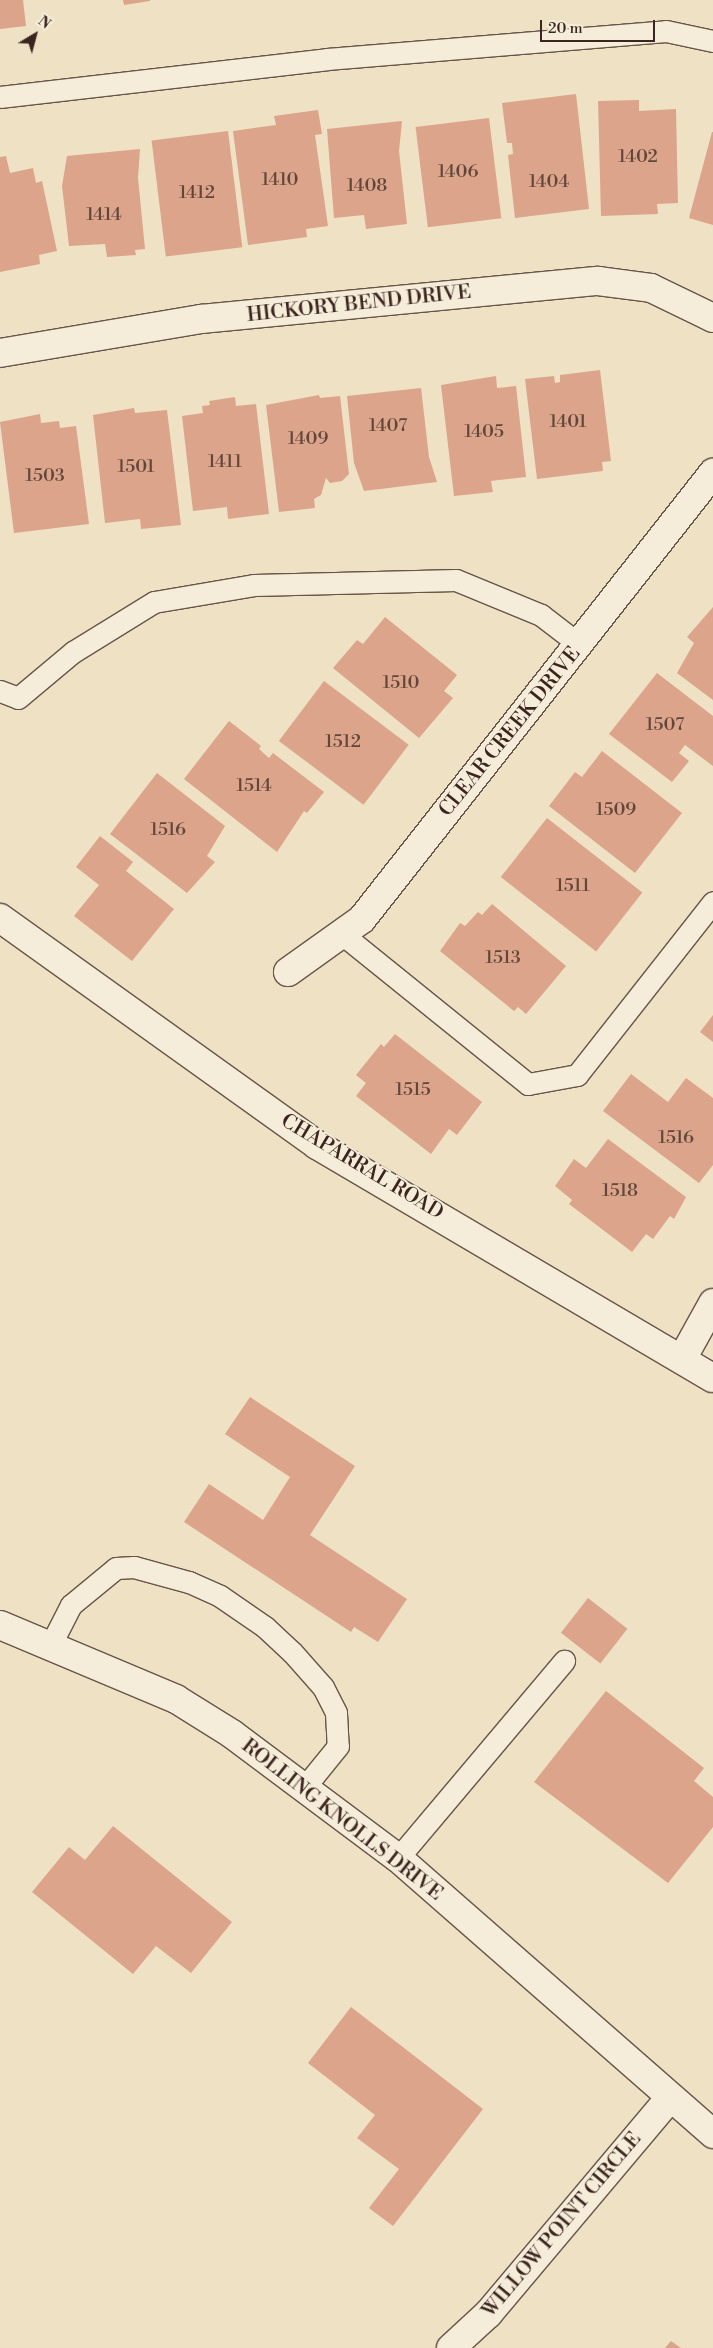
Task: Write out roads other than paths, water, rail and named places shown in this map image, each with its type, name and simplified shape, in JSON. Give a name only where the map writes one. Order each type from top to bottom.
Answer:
[{"type":"street","name":"HICKORY BEND DRIVE","points":[[0,353],[202,319],[598,281],[651,288],[713,318]]},
{"type":"street","name":"CLEAR CREEK DRIVE","points":[[288,972],[362,918],[580,645],[713,473]]},
{"type":"street","name":"CHAPARRAL ROAD","points":[[0,918],[317,1144],[713,1378]]},
{"type":"street","points":[[682,1359],[713,1303]]},
{"type":"street","name":"ROLLING KNOLLS DRIVE","points":[[0,1624],[176,1699],[232,1734],[398,1858],[713,2134]]},
{"type":"street","name":"WILLOW POINT CIRCLE","points":[[451,2348],[488,2314],[670,2098]]},
{"type":"lane","points":[[0,97],[327,58],[666,31],[713,41]]},
{"type":"lane","points":[[0,691],[18,698],[73,652],[154,602],[254,585],[456,580],[541,615],[580,645]]},
{"type":"lane","points":[[342,934],[528,1084],[577,1075],[713,902]]},
{"type":"lane","points":[[50,1646],[71,1605],[116,1568],[134,1567],[189,1582],[220,1596],[265,1628],[292,1652],[324,1687],[336,1713],[338,1746],[304,1788]]},
{"type":"lane","points":[[398,1858],[564,1661]]}]
